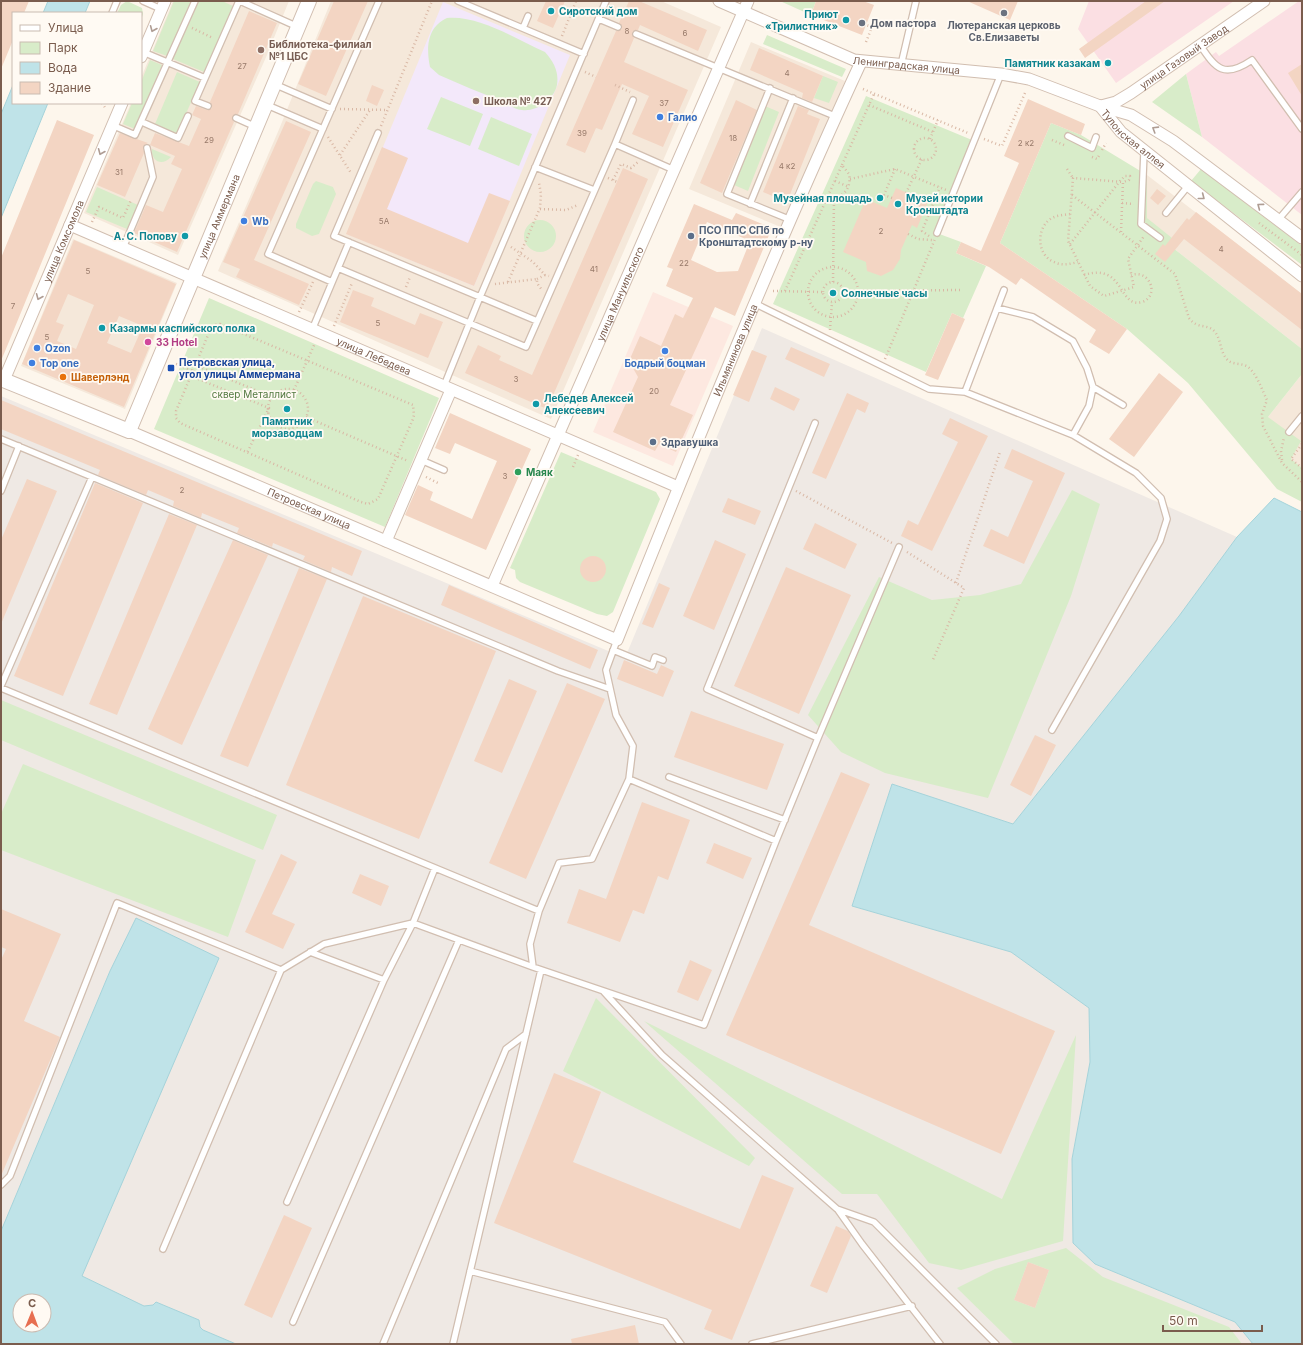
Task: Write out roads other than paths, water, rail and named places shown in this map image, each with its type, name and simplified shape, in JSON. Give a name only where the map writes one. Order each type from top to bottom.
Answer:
[{"type":"street","name":"улица Аммермана","points":[[129,431],[309,1]]},
{"type":"street","name":"Ленинградская улица","points":[[719,1],[746,6],[861,62],[1001,74],[1029,79],[1100,106]]},
{"type":"street","name":"улица Газовый Завод","points":[[1100,106],[1116,102],[1131,93],[1264,1]]},
{"type":"street","points":[[142,52],[163,5]]},
{"type":"street","name":"улица Мануильского","points":[[492,586],[746,6]]},
{"type":"street","name":"Ильмянинова улица","points":[[615,645],[678,487],[861,62]]},
{"type":"street","name":"улица Комсомола","points":[[3,379],[122,104]]},
{"type":"street","name":"Тулонская аллея","points":[[1100,106],[1121,132],[1144,152],[1302,276]]},
{"type":"street","name":"Тулонская аллея","points":[[1100,106],[1131,115],[1173,141],[1302,238]]},
{"type":"street","name":"улица Лебедева","points":[[70,225],[678,487]]},
{"type":"street","name":"Петровская улица","points":[[3,379],[129,431],[492,586],[615,645]]},
{"type":"street","points":[[386,541],[416,461],[448,388]]},
{"type":"lane","points":[[112,12],[117,1]]},
{"type":"lane","points":[[143,1],[163,5]]},
{"type":"lane","points":[[112,125],[135,135],[195,1]]},
{"type":"lane","points":[[208,106],[195,100],[239,1],[298,27]]},
{"type":"lane","points":[[332,282],[268,254],[379,1]]},
{"type":"lane","points":[[458,1],[584,54]]},
{"type":"lane","points":[[448,388],[469,324],[480,297],[606,1]]},
{"type":"lane","points":[[901,65],[916,1]]},
{"type":"lane","points":[[523,28],[528,16]]},
{"type":"lane","points":[[598,19],[618,26]]},
{"type":"lane","points":[[636,34],[770,88],[837,117]]},
{"type":"lane","points":[[1200,46],[1218,68],[1229,70],[1243,66],[1252,60],[1302,129]]},
{"type":"lane","points":[[142,52],[205,78]]},
{"type":"lane","points":[[937,234],[1001,74]]},
{"type":"lane","points":[[274,84],[332,109]]},
{"type":"lane","points":[[770,88],[726,194],[792,220]]},
{"type":"lane","points":[[750,204],[793,98]]},
{"type":"lane","points":[[338,268],[526,347],[633,100]]},
{"type":"lane","points":[[266,104],[323,129]]},
{"type":"lane","points":[[142,122],[178,138],[188,116]]},
{"type":"lane","points":[[236,118],[256,127]]},
{"type":"lane","points":[[378,133],[334,236],[537,321]]},
{"type":"lane","points":[[1068,136],[1092,148],[1096,137]]},
{"type":"lane","points":[[615,144],[674,170]]},
{"type":"lane","points":[[123,248],[153,177],[147,148]]},
{"type":"lane","points":[[1144,152],[1141,224],[1160,238]]},
{"type":"lane","points":[[535,167],[594,190]]},
{"type":"lane","points":[[1166,213],[1188,186]]},
{"type":"lane","points":[[1278,220],[1302,192]]},
{"type":"lane","points":[[312,330],[349,242]]},
{"type":"lane","points":[[965,392],[1004,290]]},
{"type":"lane","points":[[756,304],[883,365],[929,389],[965,392],[1073,435],[1136,473],[1161,498],[1167,519],[1160,541],[1052,730]]},
{"type":"lane","points":[[997,308],[1033,317],[1073,341],[1087,368],[1093,387],[1089,406],[1073,435]]},
{"type":"lane","points":[[1093,387],[1123,405]]},
{"type":"lane","points":[[1289,432],[1302,416]]},
{"type":"lane","points":[[815,423],[707,689],[818,738]]},
{"type":"lane","points":[[1,439],[558,671],[610,689]]},
{"type":"lane","points":[[1,491],[19,446]]},
{"type":"lane","points":[[416,461],[444,470]]},
{"type":"lane","points":[[92,477],[1,687],[540,911]]},
{"type":"lane","points":[[163,1249],[281,970],[324,944],[413,923],[541,970],[704,1025],[818,738],[899,547]]},
{"type":"lane","points":[[533,967],[530,944],[540,911],[559,863],[592,859],[629,779],[633,746],[616,715],[606,670],[615,645],[652,666],[655,657],[663,660]]},
{"type":"lane","points":[[669,777],[785,820]]},
{"type":"lane","points":[[629,779],[776,841]]},
{"type":"lane","points":[[287,1202],[384,980],[413,923],[435,868]]},
{"type":"lane","points":[[1,1185],[10,1176],[117,903],[281,970]]},
{"type":"lane","points":[[293,1322],[459,940]]},
{"type":"lane","points":[[310,952],[384,980]]},
{"type":"lane","points":[[453,1344],[541,970]]},
{"type":"lane","points":[[604,992],[662,1055],[837,1209],[862,1244],[912,1306],[940,1344]]},
{"type":"lane","points":[[383,1344],[506,1048],[526,1034]]},
{"type":"lane","points":[[837,1209],[874,1222],[996,1344]]},
{"type":"lane","points":[[470,1271],[665,1322],[681,1344]]},
{"type":"lane","points":[[752,1344],[912,1306]]},
{"type":"water","points":[[48,1],[90,1],[85,12],[43,12]]},
{"type":"water","points":[[12,87],[12,104],[48,104],[1,218],[1,114]]},
{"type":"water","points":[[1274,498],[1302,512],[1302,1344],[1253,1344],[1235,1322],[1095,1264],[1073,1243],[1072,1159],[1090,1062],[1089,1008],[1011,952],[852,906],[892,784],[1013,824],[1179,616],[1237,537]]},
{"type":"water","points":[[136,918],[219,958],[82,1276],[144,1306],[153,1305],[156,1302],[199,1320],[200,1327],[203,1330],[236,1344],[1,1344],[1,1231],[110,971]]},
{"type":"place","name":"Сиротский дом","points":[[551,11]]},
{"type":"place","name":"Лютеранская церковь Св.Елизаветы","points":[[1004,13]]},
{"type":"place","name":"Приют «Трилистник»","points":[[846,20]]},
{"type":"place","name":"Дом пастора","points":[[862,23]]},
{"type":"place","name":"Библиотека-филиал №1 ЦБС","points":[[261,50]]},
{"type":"place","name":"Памятник казакам","points":[[1108,63]]},
{"type":"place","name":"Школа № 427","points":[[476,101]]},
{"type":"place","name":"Галио","points":[[660,117]]},
{"type":"place","name":"Музейная площадь","points":[[880,198]]},
{"type":"place","name":"Музей истории Кронштадта","points":[[898,204]]},
{"type":"place","name":"Wb","points":[[244,221]]},
{"type":"place","name":"А. С. Попову","points":[[185,236]]},
{"type":"place","name":"ПСО ППС СПб по Кронштадтскому р-ну","points":[[691,236]]},
{"type":"place","name":"Солнечные часы","points":[[833,293]]},
{"type":"place","name":"Казармы каспийского полка","points":[[102,328]]},
{"type":"place","name":"33 Hotel","points":[[148,342]]},
{"type":"place","name":"Ozon","points":[[37,348]]},
{"type":"place","name":"Бодрый боцман","points":[[665,351]]},
{"type":"place","name":"Top one","points":[[32,363]]},
{"type":"place","name":"Петровская улица, угол улицы Аммермана","points":[[171,368]]},
{"type":"place","name":"Шаверлэнд","points":[[63,377]]},
{"type":"place","name":"Лебедев Алексей Алексеевич","points":[[536,404]]},
{"type":"place","name":"Памятник морзаводцам","points":[[287,409]]},
{"type":"place","name":"Здравушка","points":[[653,442]]},
{"type":"place","name":"Маяк","points":[[518,472]]},
{"type":"park label","name":"сквер Металлист","points":[[254,394]]}]
